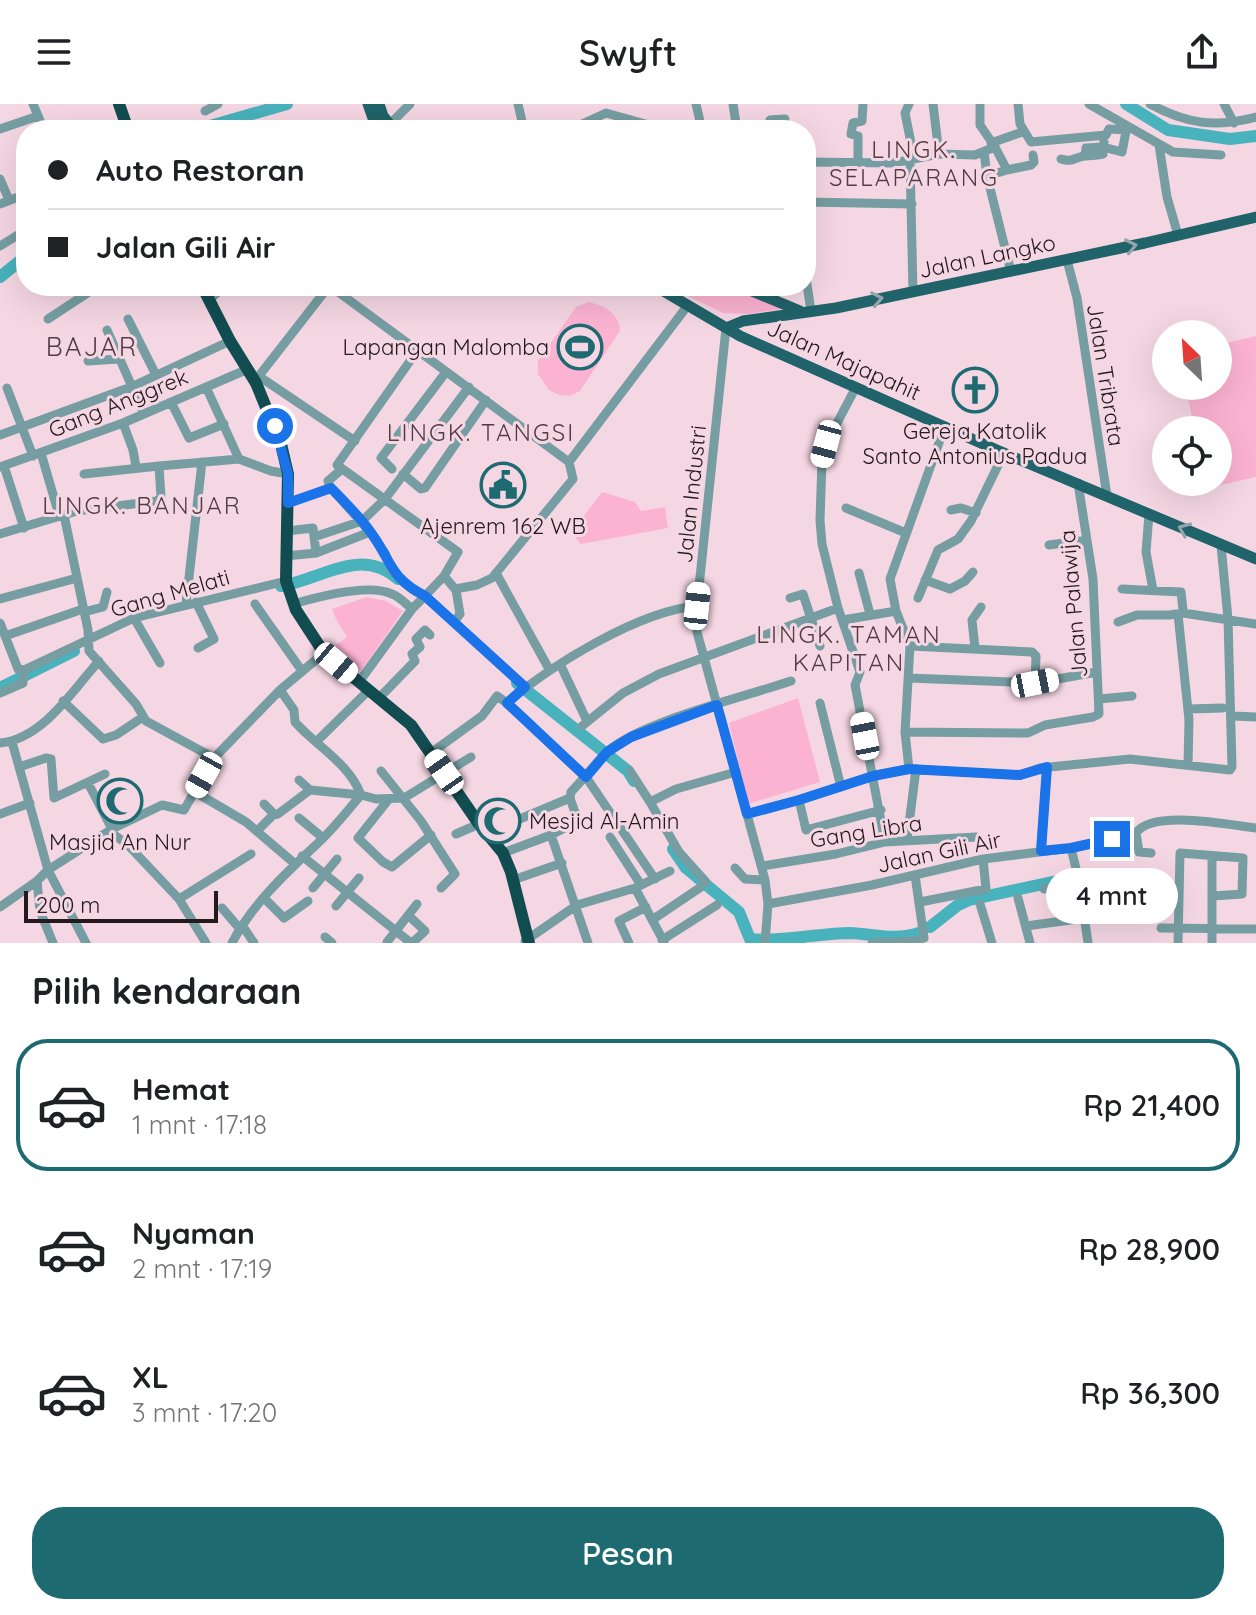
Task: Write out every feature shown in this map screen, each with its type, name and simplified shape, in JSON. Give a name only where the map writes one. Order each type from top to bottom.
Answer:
[{"type":"highway","points":[[208,296],[230,341],[257,379],[278,435],[288,474],[286,556],[289,590],[324,653],[411,725],[503,853],[513,880],[526,941]]},
{"type":"main road","points":[[368,104],[378,112]]},
{"type":"main road","name":"Jalan Langko","points":[[726,328],[743,321],[786,316],[1011,272],[1256,217]]},
{"type":"main road","name":"Jalan Majapahit","points":[[672,296],[726,328],[856,387],[1256,559]]},
{"type":"main road","points":[[766,296],[806,311]]},
{"type":"street","points":[[33,104],[40,120]]},
{"type":"street","points":[[205,111],[218,104]]},
{"type":"street","points":[[395,120],[410,104]]},
{"type":"street","points":[[858,163],[858,136],[851,134],[853,123],[862,121],[863,104]]},
{"type":"street","points":[[909,104],[905,113],[912,159],[913,292]]},
{"type":"street","points":[[933,104],[939,154]]},
{"type":"street","points":[[980,104],[980,125],[1007,170]]},
{"type":"street","points":[[1018,104],[1022,132],[1031,142],[1106,135]]},
{"type":"street","points":[[1089,104],[1126,128],[1173,152],[1221,155]]},
{"type":"street","points":[[1150,104],[1210,124],[1234,123],[1256,117]]},
{"type":"street","points":[[1168,104],[1176,115]]},
{"type":"street","points":[[1224,104],[1234,123]]},
{"type":"street","points":[[591,120],[606,113],[630,120]]},
{"type":"street","points":[[26,120],[38,116]]},
{"type":"street","points":[[1103,147],[1109,129],[1126,128]]},
{"type":"street","points":[[1061,159],[1072,162],[1085,156],[1086,147],[1123,150],[1126,128]]},
{"type":"street","points":[[816,162],[858,163],[939,154],[969,155],[984,152],[1022,132]]},
{"type":"street","points":[[1159,145],[1167,197],[1178,235]]},
{"type":"street","points":[[984,152],[1011,272]]},
{"type":"street","points":[[987,176],[1031,165],[1033,155]]},
{"type":"street","points":[[0,179],[4,202]]},
{"type":"street","points":[[816,202],[912,204]]},
{"type":"street","name":"Jalan Tribrata","points":[[1067,260],[1077,298],[1107,496]]},
{"type":"street","points":[[48,319],[83,296]]},
{"type":"street","points":[[210,299],[213,296]]},
{"type":"street","points":[[322,296],[257,379],[355,441]]},
{"type":"street","points":[[343,296],[569,462],[573,479],[492,578],[456,590]]},
{"type":"street","points":[[806,296],[806,311]]},
{"type":"street","points":[[569,462],[688,305]]},
{"type":"street","points":[[128,319],[156,375]]},
{"type":"street","name":"Jalan Industri","points":[[726,328],[697,606],[697,632],[762,866],[768,904],[765,941]]},
{"type":"street","points":[[107,330],[144,414]]},
{"type":"street","points":[[0,435],[131,387],[230,341]]},
{"type":"street","points":[[318,740],[364,686],[412,609],[444,576],[458,552],[337,464],[417,351]]},
{"type":"street","points":[[88,361],[119,359]]},
{"type":"street","name":"Gang Anggrek","points":[[2,466],[123,423],[248,369]]},
{"type":"street","points":[[392,469],[382,460],[382,456],[446,372]]},
{"type":"street","points":[[206,387],[239,459]]},
{"type":"street","points":[[314,537],[362,521],[385,499],[469,387]]},
{"type":"street","points":[[856,387],[833,430],[822,461],[820,535],[838,608],[860,672],[855,685],[885,842]]},
{"type":"street","points":[[7,388],[62,515],[84,610],[89,651],[136,704],[143,717],[214,758]]},
{"type":"street","points":[[403,474],[421,489],[425,488],[486,400]]},
{"type":"street","points":[[171,402],[189,438],[224,424]]},
{"type":"street","points":[[123,423],[136,467]]},
{"type":"street","points":[[907,840],[912,769],[905,732],[910,646],[896,611],[890,579],[945,426]]},
{"type":"street","points":[[918,598],[938,550],[958,539],[976,513],[1004,453]]},
{"type":"street","points":[[84,474],[239,459],[288,474]]},
{"type":"street","points":[[198,648],[214,639],[193,603],[202,462]]},
{"type":"street","points":[[2,466],[24,528]]},
{"type":"street","points":[[0,534],[94,507],[157,501],[161,497],[159,466]]},
{"type":"street","points":[[342,469],[328,481],[331,488],[362,521],[385,553],[392,571],[454,622],[523,689]]},
{"type":"street","name":"Jalan Palawija","points":[[905,732],[1028,733],[1045,725],[1099,714],[1093,579],[1078,483]]},
{"type":"street","points":[[288,503],[331,488]]},
{"type":"street","points":[[846,508],[906,533]]},
{"type":"street","points":[[951,510],[961,508],[976,513]]},
{"type":"street","points":[[1149,514],[1146,552],[1153,590]]},
{"type":"street","points":[[287,531],[312,528],[316,553]]},
{"type":"street","points":[[286,556],[316,553],[370,532]]},
{"type":"street","points":[[1049,545],[1087,540]]},
{"type":"street","points":[[747,814],[873,776],[912,769],[1020,775],[1047,767],[1130,759],[1231,769],[1233,716],[1221,545]]},
{"type":"street","points":[[925,580],[950,589],[965,581],[973,572]]},
{"type":"street","points":[[496,573],[549,669]]},
{"type":"street","points":[[859,573],[870,614]]},
{"type":"street","points":[[444,576],[456,590],[460,614],[454,622]]},
{"type":"street","points":[[0,599],[77,578]]},
{"type":"street","points":[[1122,589],[1181,592],[1188,765]]},
{"type":"street","name":"Gang Melati","points":[[0,693],[21,684],[24,674],[89,640],[135,621],[193,603],[289,590],[385,591],[397,596],[412,609]]},
{"type":"street","points":[[24,674],[13,661],[2,631],[103,607],[107,592]]},
{"type":"street","points":[[790,598],[803,594],[820,646]]},
{"type":"street","points":[[255,604],[302,671]]},
{"type":"street","points":[[507,703],[549,669],[663,613],[697,606]]},
{"type":"street","points":[[975,648],[972,620],[981,607]]},
{"type":"street","points":[[560,664],[584,723],[636,685],[838,608]]},
{"type":"street","points":[[843,620],[896,611]]},
{"type":"street","points":[[1118,622],[1137,615],[1181,612],[1256,624]]},
{"type":"street","points":[[135,621],[160,663]]},
{"type":"street","points":[[380,697],[415,662],[412,654],[420,647],[416,639],[425,630],[430,635]]},
{"type":"street","points":[[910,646],[1034,652],[1035,683]]},
{"type":"street","points":[[0,907],[89,842],[162,805],[184,810],[214,758],[280,690],[324,653]]},
{"type":"street","points":[[0,743],[12,742],[44,725],[99,661]]},
{"type":"street","points":[[909,678],[1035,683],[1097,672]]},
{"type":"street","points":[[456,834],[483,828],[570,795],[607,752],[640,732],[791,681]]},
{"type":"street","points":[[280,690],[294,710],[295,722],[318,740],[353,779],[361,795]]},
{"type":"street","points":[[1099,699],[1132,696]]},
{"type":"street","points":[[431,753],[482,716],[496,697],[500,697],[586,777],[655,879]]},
{"type":"street","points":[[63,701],[103,739],[116,735],[143,717]]},
{"type":"street","points":[[820,703],[841,787]]},
{"type":"street","points":[[1188,709],[1223,708]]},
{"type":"street","points":[[1233,716],[1256,717]]},
{"type":"street","points":[[12,742],[48,870],[86,943]]},
{"type":"street","points":[[299,780],[310,790],[404,798],[471,757]]},
{"type":"street","points":[[19,767],[51,759],[55,798],[105,774]]},
{"type":"street","points":[[1041,851],[1047,767]]},
{"type":"street","points":[[381,771],[431,835],[455,874],[441,888]]},
{"type":"street","points":[[630,771],[679,852],[704,884],[652,920]]},
{"type":"street","points":[[650,802],[686,786],[736,772]]},
{"type":"street","points":[[88,783],[111,831],[179,899],[206,943]]},
{"type":"street","points":[[257,831],[274,814],[310,790]]},
{"type":"street","points":[[195,792],[257,831],[294,863]]},
{"type":"street","points":[[232,943],[241,927],[294,863],[323,838],[361,795]]},
{"type":"street","points":[[503,853],[578,821],[570,795]]},
{"type":"street","points":[[389,799],[358,838],[383,862],[392,867],[431,835]]},
{"type":"street","points":[[799,800],[806,830],[881,810]]},
{"type":"street","points":[[0,814],[30,803]]},
{"type":"street","points":[[264,804],[274,814]]},
{"type":"street","points":[[299,818],[323,838]]},
{"type":"street","name":"Jalan Gili Air","points":[[768,904],[983,859],[1071,848],[1136,833],[1144,826],[1168,820],[1196,820],[1256,828]]},
{"type":"street","points":[[1136,833],[1139,852],[1151,853]]},
{"type":"street","points":[[551,835],[588,943]]},
{"type":"street","points":[[610,837],[663,941],[717,905]]},
{"type":"street","name":"Gang Libra","points":[[762,866],[885,842],[976,837]]},
{"type":"street","points":[[1071,848],[1088,943]]},
{"type":"street","points":[[1178,943],[1180,853],[1240,857],[1244,860],[1242,894],[1213,896]]},
{"type":"street","points":[[179,899],[251,854]]},
{"type":"street","points":[[302,856],[411,943],[425,931],[408,915]]},
{"type":"street","points":[[1212,856],[1212,943]]},
{"type":"street","points":[[313,888],[337,859]]},
{"type":"street","points":[[920,902],[986,889],[983,859]]},
{"type":"street","points":[[513,880],[562,863]]},
{"type":"street","points":[[735,868],[745,879],[765,880]]},
{"type":"street","points":[[526,941],[577,905],[638,887],[670,871]]},
{"type":"street","points":[[1044,889],[1114,874]]},
{"type":"street","points":[[872,943],[924,938],[920,927],[915,875]]},
{"type":"street","points":[[336,906],[359,878]]},
{"type":"street","points":[[37,881],[40,911],[53,943]]},
{"type":"street","points":[[264,898],[284,918],[308,901]]},
{"type":"street","points":[[1018,898],[1030,943]]},
{"type":"street","points":[[387,942],[417,904]]},
{"type":"street","points":[[980,904],[992,943]]},
{"type":"street","points":[[629,943],[619,921],[646,907]]},
{"type":"street","points":[[222,908],[254,943]]},
{"type":"street","points":[[1026,926],[1085,918]]},
{"type":"street","points":[[1161,928],[1256,929]]},
{"type":"shaded area","points":[[688,296],[756,296],[781,305],[782,309],[747,314],[723,313]]},
{"type":"shaded area","points":[[589,302],[610,311],[617,319],[620,331],[580,391],[570,396],[559,395],[549,390],[538,374],[538,361],[576,307]]},
{"type":"shaded area","points":[[1256,336],[1256,477],[1232,482],[1232,416],[1192,416],[1188,400],[1232,400],[1232,342]]},
{"type":"shaded area","points":[[602,492],[635,502],[641,511],[665,507],[668,528],[581,544],[571,533]]},
{"type":"shaded area","points":[[367,597],[386,601],[403,611],[361,671],[333,647],[347,637],[332,609]]},
{"type":"shaded area","points":[[798,698],[820,782],[748,804],[729,723]]},
{"type":"waterway","points":[[231,120],[287,104]]},
{"type":"waterway","points":[[1126,104],[1168,130],[1230,139],[1256,136]]},
{"type":"waterway","points":[[0,277],[16,264]]},
{"type":"waterway","points":[[281,586],[355,565],[370,565],[398,579]]},
{"type":"waterway","points":[[0,688],[74,651]]},
{"type":"waterway","points":[[517,683],[628,771],[634,781]]},
{"type":"waterway","points":[[673,849],[686,868],[739,912],[750,939],[850,933],[902,937],[919,933]]},
{"type":"waterway","points":[[930,927],[969,900],[1057,881]]},
{"type":"place","name":"Lapangan Malomba","points":[[580,347]]},
{"type":"place","name":"Gereja Katolik Santo Antonius Padua","points":[[975,390]]},
{"type":"place","name":"Ajenrem 162 WB","points":[[503,485]]},
{"type":"place","name":"Masjid An Nur","points":[[120,801]]},
{"type":"place","name":"Mesjid Al-Amin","points":[[498,821]]},
{"type":"district","name":"LINGK. SELAPARANG","points":[[914,163]]},
{"type":"district","name":"BAJAR","points":[[92,346]]},
{"type":"district","name":"LINGK. TANGSI","points":[[481,432]]},
{"type":"district","name":"LINGK. BANJAR","points":[[142,505]]},
{"type":"district","name":"LINGK. TAMAN KAPITAN","points":[[849,648]]},
{"type":"route","points":[[275,426],[288,474],[288,503],[331,488],[362,521],[385,553],[392,571],[425,596],[525,687],[507,703],[586,777],[607,752],[640,732],[717,705],[747,814],[873,776],[909,769],[1020,775],[1047,767],[1041,851],[1112,839]]}]
